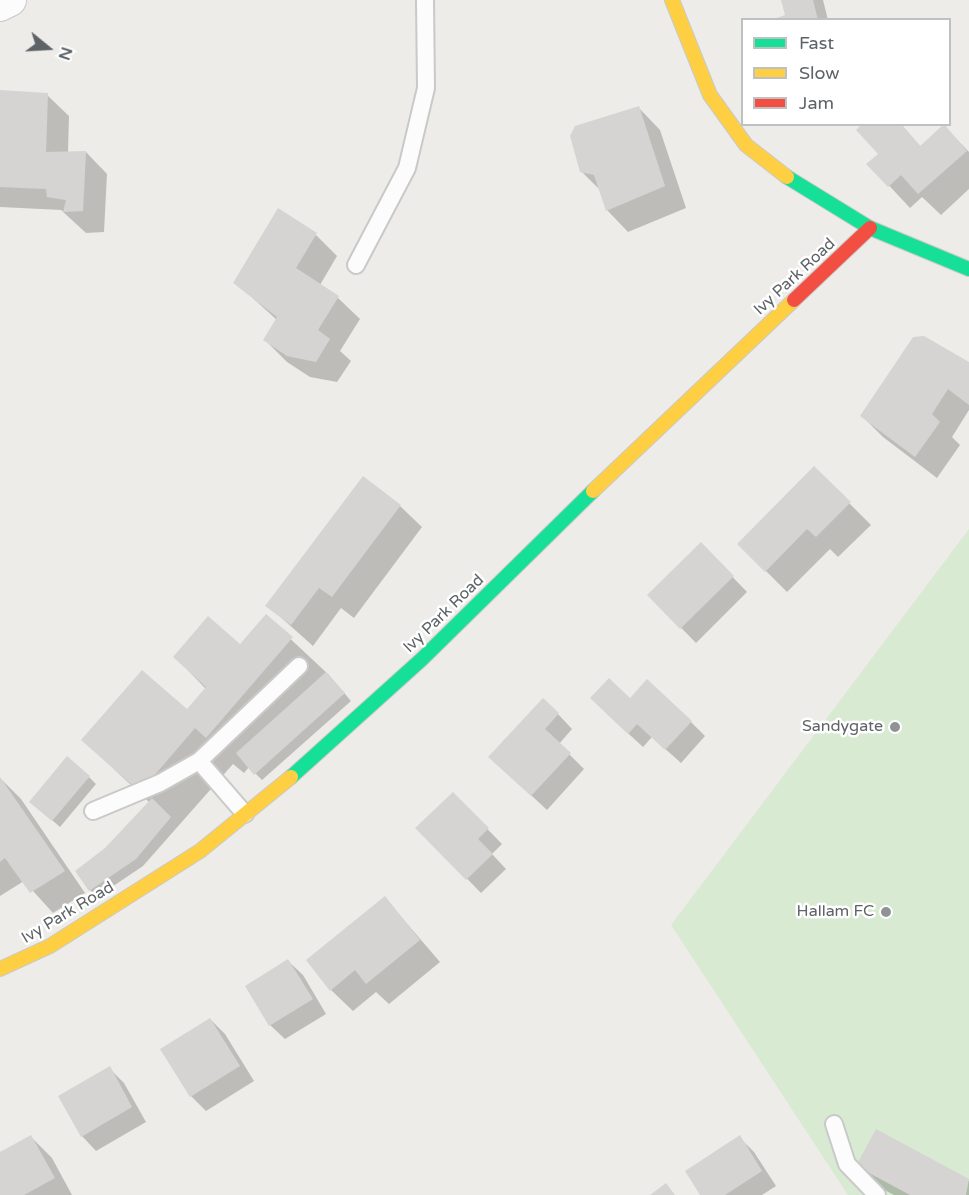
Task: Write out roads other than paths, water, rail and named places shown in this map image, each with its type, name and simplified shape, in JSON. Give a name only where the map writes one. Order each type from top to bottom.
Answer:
[{"type":"street","points":[[0,5],[10,0]]},
{"type":"street","points":[[672,0],[710,95],[746,145],[798,186],[870,228],[966,262]]},
{"type":"street","name":"Ivy Park Road","points":[[0,969],[50,946],[200,851],[299,770],[422,659],[575,508],[870,228]]},
{"type":"lane","points":[[356,265],[407,168],[426,88],[425,0]]},
{"type":"lane","points":[[93,811],[160,783],[199,762],[299,666]]},
{"type":"lane","points":[[199,762],[245,814]]},
{"type":"lane","points":[[834,1124],[847,1164],[876,1195]]},
{"type":"place","name":"Sandygate","points":[[895,727]]},
{"type":"place","name":"Hallam FC","points":[[886,912]]}]
